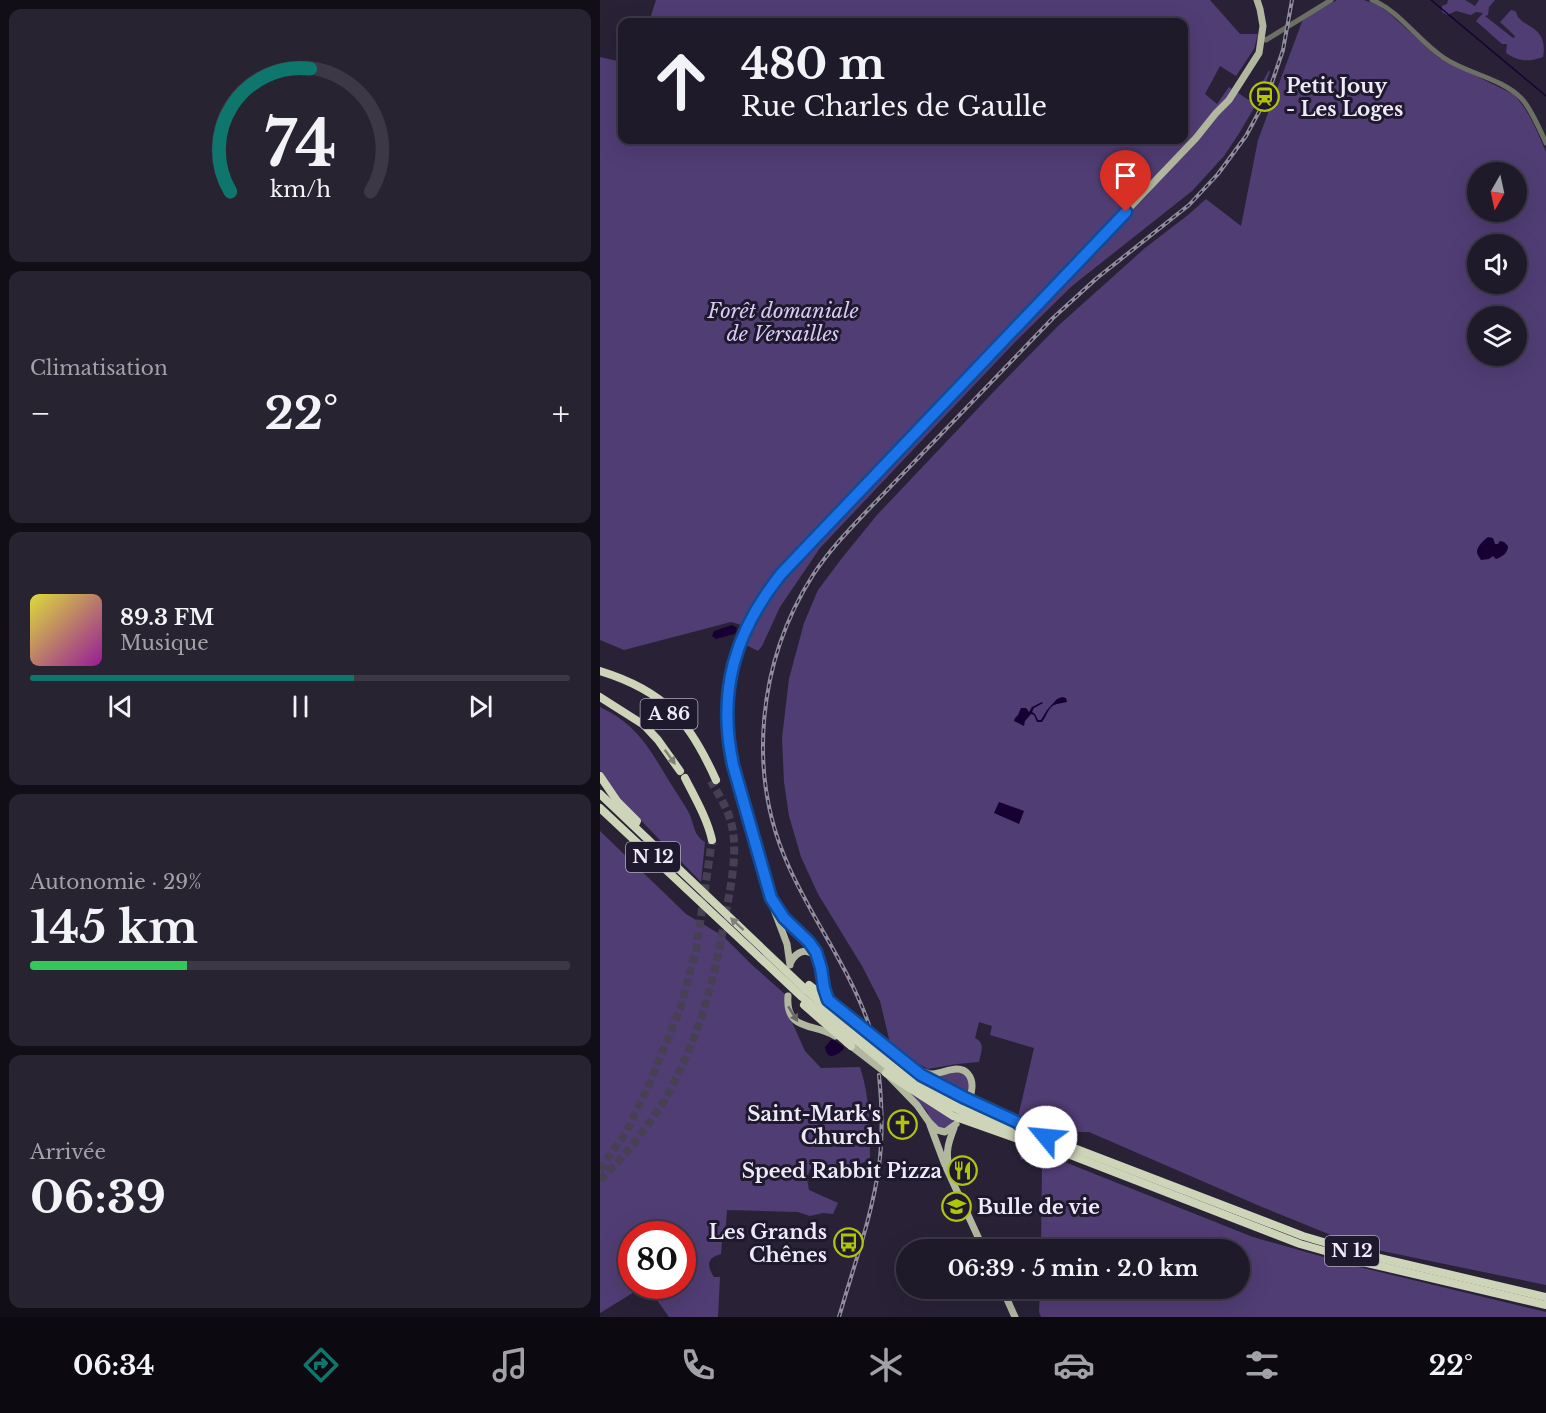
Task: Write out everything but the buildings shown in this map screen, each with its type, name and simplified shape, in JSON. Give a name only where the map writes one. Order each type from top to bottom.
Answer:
[{"type":"highway","name":"A 86","points":[[600,670],[638,686],[669,707],[696,740],[713,781],[685,732],[672,717],[637,690],[600,676]]},
{"type":"highway","name":"A 86","points":[[600,699],[644,725],[658,740],[682,774],[703,814],[712,840]]},
{"type":"highway","points":[[600,776],[617,801],[637,821],[635,826]]},
{"type":"highway","name":"N 12","points":[[600,794],[807,991],[863,1038],[930,1088],[967,1107],[1303,1236],[1371,1256],[1546,1297]]},
{"type":"highway","name":"N 12","points":[[600,809],[802,997],[889,1067],[942,1102],[1197,1205],[1319,1250],[1546,1305]]},
{"type":"highway","points":[[705,905],[707,913],[790,993],[851,1046]]},
{"type":"highway","points":[[779,964],[788,967],[828,1000]]},
{"type":"highway","points":[[904,1061],[934,1083],[1017,1122],[1026,1130]]},
{"type":"highway","points":[[886,1073],[953,1116],[1064,1155],[1073,1156]]},
{"type":"main road","points":[[819,960],[810,951],[803,951],[795,955],[790,965],[787,944],[771,898],[733,765],[727,708],[733,664],[743,636],[772,584],[787,567],[1196,138],[1229,100],[1259,53],[1262,23],[1257,0]]},
{"type":"main road","points":[[771,898],[784,918],[813,947],[819,960],[828,1000],[904,1061],[927,1073],[958,1069],[964,1071],[972,1082],[970,1098]]},
{"type":"main road","points":[[788,996],[788,1008],[791,1015],[802,1025],[826,1030],[851,1046],[886,1073],[919,1107],[929,1122],[945,1165],[979,1239]]},
{"type":"main road","points":[[929,1122],[941,1132],[949,1130],[956,1124],[947,1155],[954,1183]]},
{"type":"main road","points":[[938,1146],[943,1141],[949,1142]]},
{"type":"main road","points":[[1007,1299],[1015,1317]]},
{"type":"street","points":[[1261,42],[1330,0]]},
{"type":"street","points":[[1371,0],[1388,8],[1442,57],[1512,90],[1524,101],[1546,143]]},
{"type":"green space","name":"Forêt domaniale de Versailles","points":[[656,0],[1210,0],[1240,34],[1258,34],[1254,49],[1236,76],[1220,66],[1205,94],[1217,104],[1229,87],[1252,102],[1269,70],[1270,72],[1257,103],[1238,135],[1224,156],[1192,191],[1072,286],[1015,342],[820,548],[780,607],[758,651],[746,645],[741,625],[731,622],[624,650],[600,640],[600,57],[618,61],[618,144],[1188,144],[1188,18],[650,18]]},
{"type":"green space","points":[[1337,0],[1364,0],[1378,5],[1389,13],[1439,58],[1513,94],[1528,114],[1546,152],[1546,1285],[1358,1246],[1089,1132],[1067,1132],[1018,1117],[1034,1048],[990,1035],[992,1026],[979,1022],[975,1038],[982,1045],[979,1062],[928,1069],[912,1060],[904,1059],[891,1047],[880,1001],[862,966],[818,894],[801,857],[789,816],[784,782],[782,738],[789,679],[804,623],[818,590],[877,515],[1002,383],[1058,326],[1145,248],[1206,199],[1241,226],[1258,140],[1303,19]]},
{"type":"green space","points":[[1448,0],[1465,0],[1475,6],[1479,0],[1495,0],[1489,7],[1488,15],[1485,16],[1513,38],[1515,36],[1500,22],[1511,10],[1515,11],[1522,21],[1542,38],[1543,57],[1524,60],[1506,53],[1507,44],[1502,44],[1476,21],[1483,13],[1476,12],[1471,15],[1456,11],[1447,15],[1442,12],[1442,6],[1447,4]]},
{"type":"green space","points":[[600,707],[622,720],[639,736],[688,811],[696,832],[705,842],[701,882],[621,800],[600,770]]},
{"type":"green space","points":[[600,831],[686,914],[723,936],[787,996],[787,1011],[805,1051],[821,1068],[860,1067],[869,1113],[870,1160],[845,1169],[810,1169],[807,1178],[809,1190],[838,1203],[833,1214],[823,1213],[810,1216],[798,1212],[727,1210],[725,1238],[719,1239],[722,1242],[721,1254],[709,1263],[714,1277],[720,1277],[718,1317],[669,1317],[656,1299],[696,1299],[696,1221],[618,1221],[618,1299],[623,1299],[600,1313]]},
{"type":"green space","points":[[963,1073],[969,1082],[967,1097],[928,1077]]},
{"type":"green space","points":[[908,1092],[954,1120],[950,1127],[943,1130],[933,1125],[927,1111]]},
{"type":"green space","points":[[1028,1150],[1042,1153],[1253,1237],[1355,1266],[1546,1312],[1546,1317],[1041,1317],[1040,1299],[1250,1299],[1250,1239],[1041,1239],[1042,1166],[1035,1166],[1038,1159],[1030,1158],[1029,1151],[1027,1151],[1027,1158],[1021,1160],[1019,1152]]},
{"type":"shaded area","points":[[1488,537],[1493,538],[1495,544],[1500,541],[1504,542],[1508,548],[1496,559],[1493,556],[1481,560],[1477,551]]},
{"type":"shaded area","points":[[732,625],[737,628],[734,634],[716,639],[712,636],[714,631]]},
{"type":"shaded area","points":[[1066,698],[1067,702],[1052,707],[1042,722],[1037,722],[1031,714],[1024,726],[1014,721],[1021,708],[1026,708],[1029,712],[1032,707],[1042,702],[1032,712],[1038,720],[1041,720],[1057,699]]},
{"type":"shaded area","points":[[999,802],[1024,811],[1019,824],[994,813]]},
{"type":"shaded area","points":[[831,1040],[843,1046],[844,1049],[833,1056],[826,1052],[825,1047]]},
{"type":"waterway","points":[[1431,0],[1546,96]]},
{"type":"tunnel","points":[[600,1180],[635,1141],[666,1098],[695,1036],[708,997],[734,863],[730,817],[711,781]]},
{"type":"tunnel","points":[[600,1170],[626,1132],[648,1087],[680,1009],[696,951],[712,840]]},
{"type":"railway","points":[[869,1025],[852,984],[789,867],[775,831],[767,794],[763,756],[764,718],[770,681],[780,644],[794,608],[813,575],[845,535],[1053,318],[1097,278],[1189,205],[1218,174],[1246,136],[1267,97],[1283,50],[1292,0]]},
{"type":"railway","points":[[839,1317],[876,1185],[882,1132],[879,1075]]},
{"type":"place","name":"Petit Jouy - Les Loges","points":[[1265,97]]},
{"type":"place","name":"Saint-Mark's Church","points":[[902,1125]]},
{"type":"place","name":"Speed Rabbit Pizza","points":[[963,1171]]},
{"type":"place","name":"Bulle de vie","points":[[956,1207]]},
{"type":"place","name":"Les Grands Chênes","points":[[848,1243]]},
{"type":"route","points":[[1046,1137],[1026,1130],[1017,1122],[921,1075],[828,1000],[816,952],[784,918],[771,898],[733,765],[727,708],[733,664],[740,644],[755,611],[772,584],[1126,212]]}]
